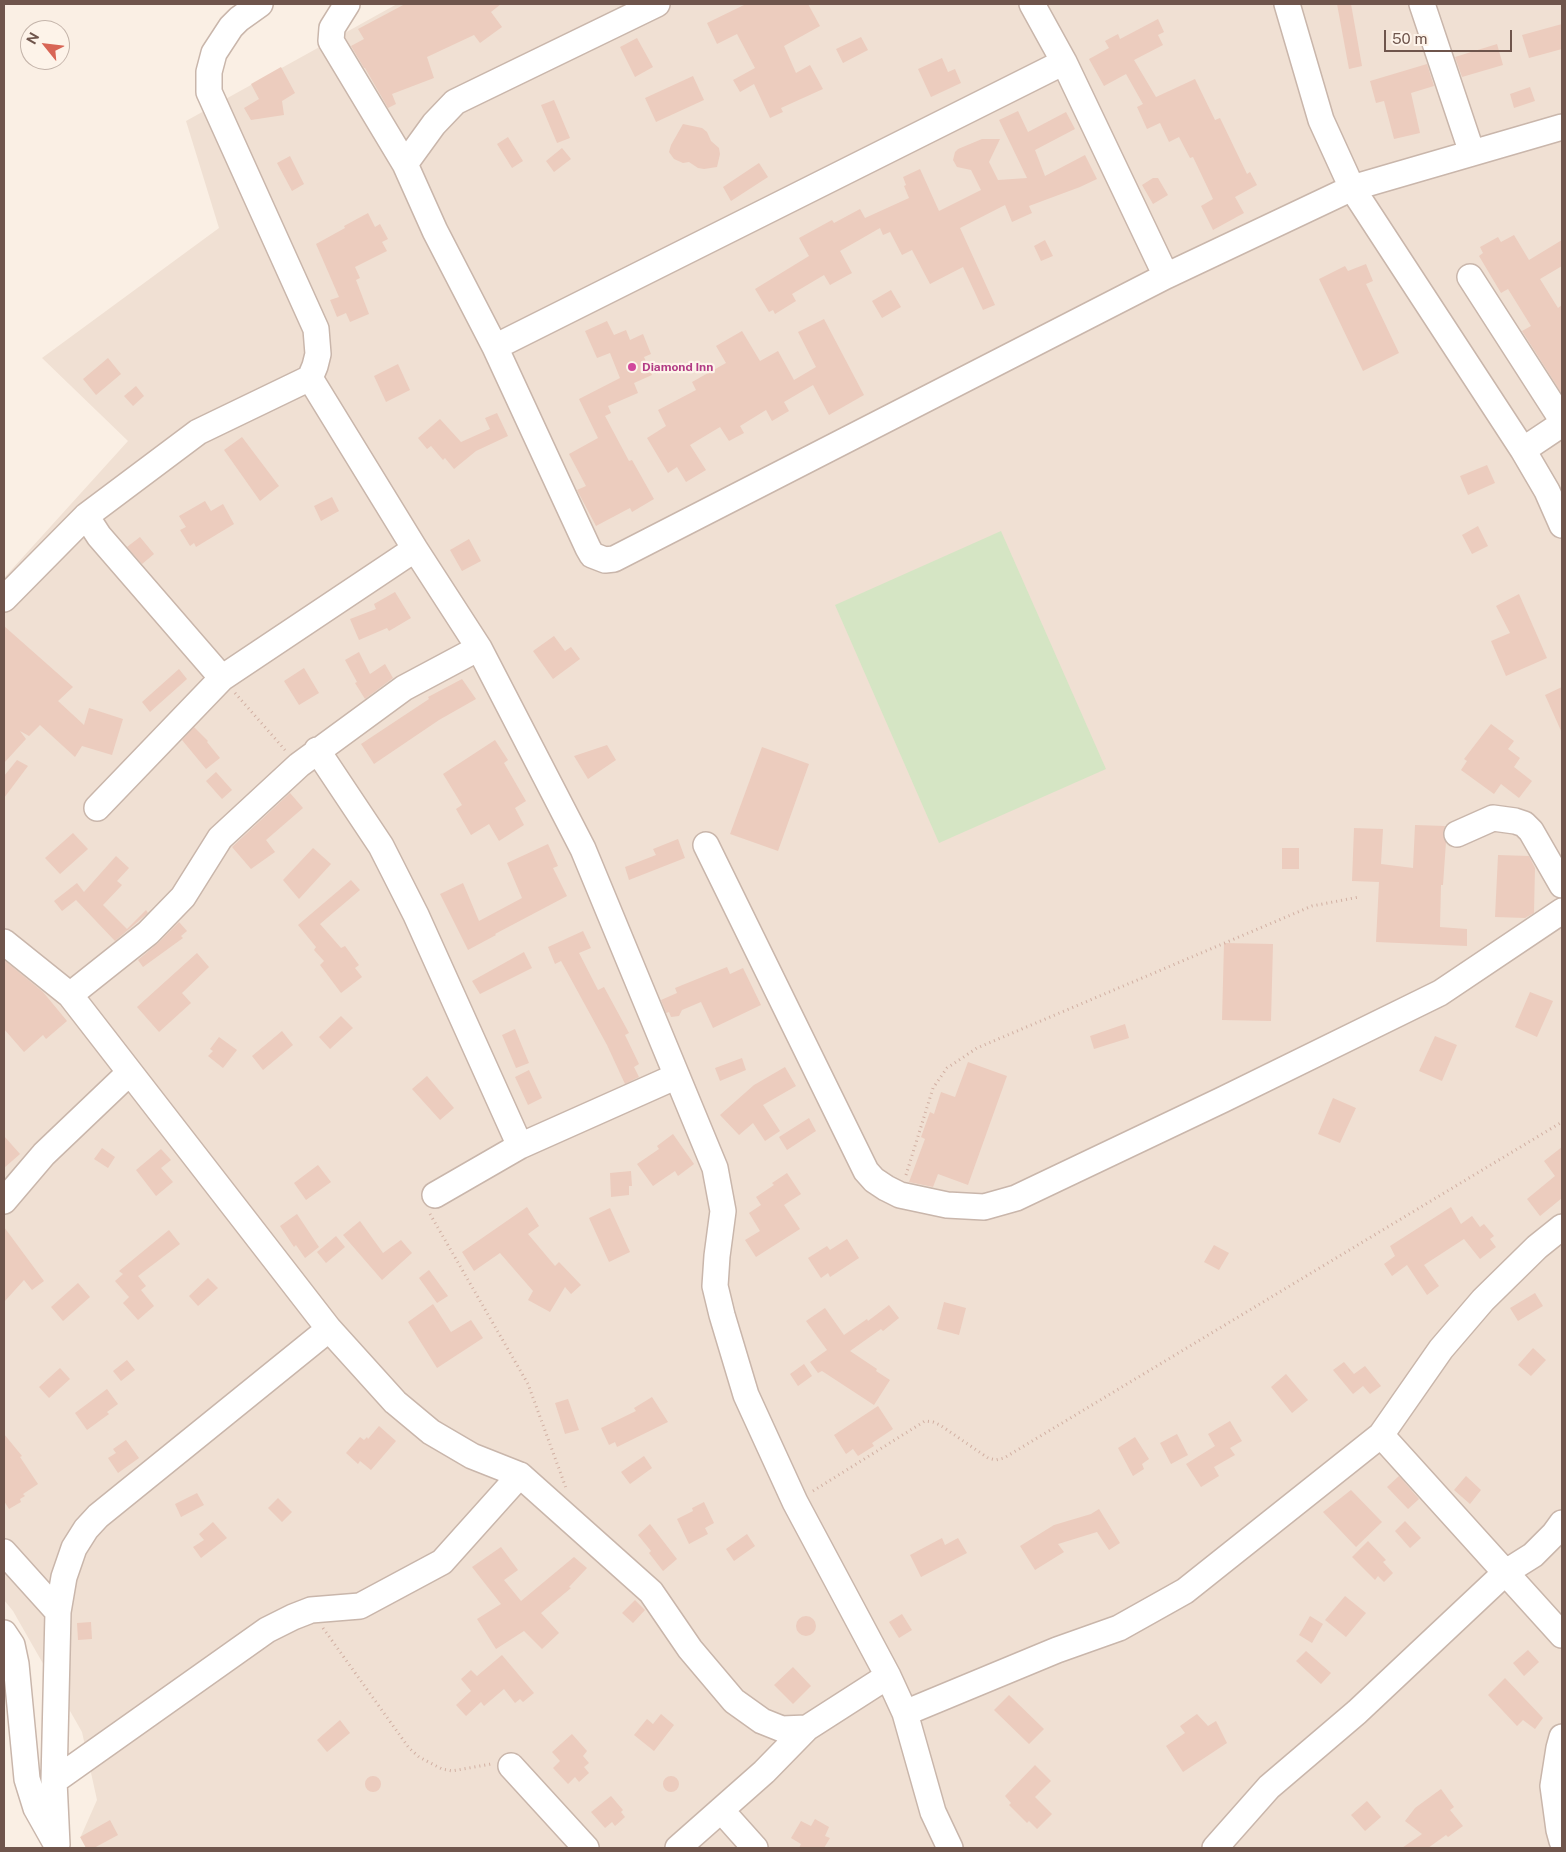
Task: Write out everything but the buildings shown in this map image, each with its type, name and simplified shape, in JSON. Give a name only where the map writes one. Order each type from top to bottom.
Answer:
[{"type":"street","points":[[4,599],[86,516],[198,432],[310,378],[318,354],[316,329],[209,92],[209,72],[214,54],[231,27],[260,4]]},
{"type":"street","points":[[347,4],[332,28],[331,41],[405,164],[435,231],[496,347],[588,548],[592,554],[605,560],[614,559],[1166,276],[1352,188],[1562,127]]},
{"type":"street","points":[[405,164],[434,124],[455,102],[657,4]]},
{"type":"street","points":[[1032,4],[1064,62],[1166,276]]},
{"type":"street","points":[[1287,4],[1320,120],[1352,188],[1523,450],[1554,486],[1562,525]]},
{"type":"street","points":[[1422,4],[1472,153]]},
{"type":"street","points":[[496,347],[1064,62]]},
{"type":"street","points":[[1470,277],[1562,422],[1523,450]]},
{"type":"street","points":[[310,378],[414,549],[479,648],[583,849],[715,1168],[722,1211],[716,1286],[722,1315],[746,1395],[795,1502],[906,1713],[933,1812],[950,1848]]},
{"type":"street","points":[[86,516],[99,536],[222,678]]},
{"type":"street","points":[[97,808],[222,678],[414,549]]},
{"type":"street","points":[[70,995],[148,933],[183,897],[220,838],[308,758],[404,688],[479,648]]},
{"type":"street","points":[[308,758],[385,855],[416,915],[520,1146]]},
{"type":"street","points":[[1457,834],[1492,818],[1524,824],[1531,831],[1562,885]]},
{"type":"street","points":[[706,845],[866,1171],[886,1188],[900,1195],[947,1205],[984,1207],[1016,1198],[1440,993],[1562,910]]},
{"type":"street","points":[[4,942],[70,995],[329,1329],[395,1402],[430,1432],[472,1456],[520,1475],[651,1592],[690,1649],[734,1701],[762,1721],[782,1729],[807,1728]]},
{"type":"street","points":[[4,1202],[44,1154],[129,1073]]},
{"type":"street","points":[[435,1195],[520,1146],[677,1076]]},
{"type":"street","points":[[906,1713],[1057,1650],[1119,1628],[1185,1591],[1381,1435],[1441,1349],[1483,1300],[1538,1246],[1562,1227]]},
{"type":"street","points":[[58,1847],[54,1781],[58,1612],[64,1577],[74,1548],[86,1529],[98,1516],[329,1329]]},
{"type":"street","points":[[1381,1435],[1562,1635]]},
{"type":"street","points":[[54,1781],[267,1630],[310,1610],[360,1606],[442,1562],[520,1475]]},
{"type":"street","points":[[1215,1848],[1269,1787],[1357,1712],[1506,1572],[1533,1555],[1562,1523]]},
{"type":"street","points":[[4,1552],[58,1612]]},
{"type":"street","points":[[4,1633],[12,1645],[16,1664],[27,1779],[36,1808],[58,1847]]},
{"type":"street","points":[[678,1848],[764,1772],[807,1728],[888,1676]]},
{"type":"street","points":[[1562,1737],[1553,1786],[1562,1840]]},
{"type":"street","points":[[512,1766],[586,1848]]},
{"type":"street","points":[[721,1810],[755,1848]]},
{"type":"path","points":[[222,678],[308,758]]},
{"type":"path","points":[[900,1195],[933,1088],[947,1068],[977,1048],[1312,906],[1359,896]]},
{"type":"path","points":[[795,1502],[925,1421],[940,1425],[988,1458],[996,1460],[1004,1458],[1562,1122]]},
{"type":"path","points":[[435,1195],[430,1207],[432,1219],[528,1384],[569,1495]]},
{"type":"path","points":[[310,1610],[409,1748],[419,1757],[442,1769],[452,1771],[498,1763],[512,1766]]},
{"type":"shaded area","points":[[397,4],[1562,4],[1562,1848],[88,1848],[81,1836],[97,1800],[82,1732],[13,1611],[4,1600],[4,578],[128,441],[42,358],[219,228],[186,121]]},
{"type":"green space","points":[[1001,531],[1106,769],[939,843],[835,605]]},
{"type":"place","name":"Diamond Inn","points":[[632,367]]}]
